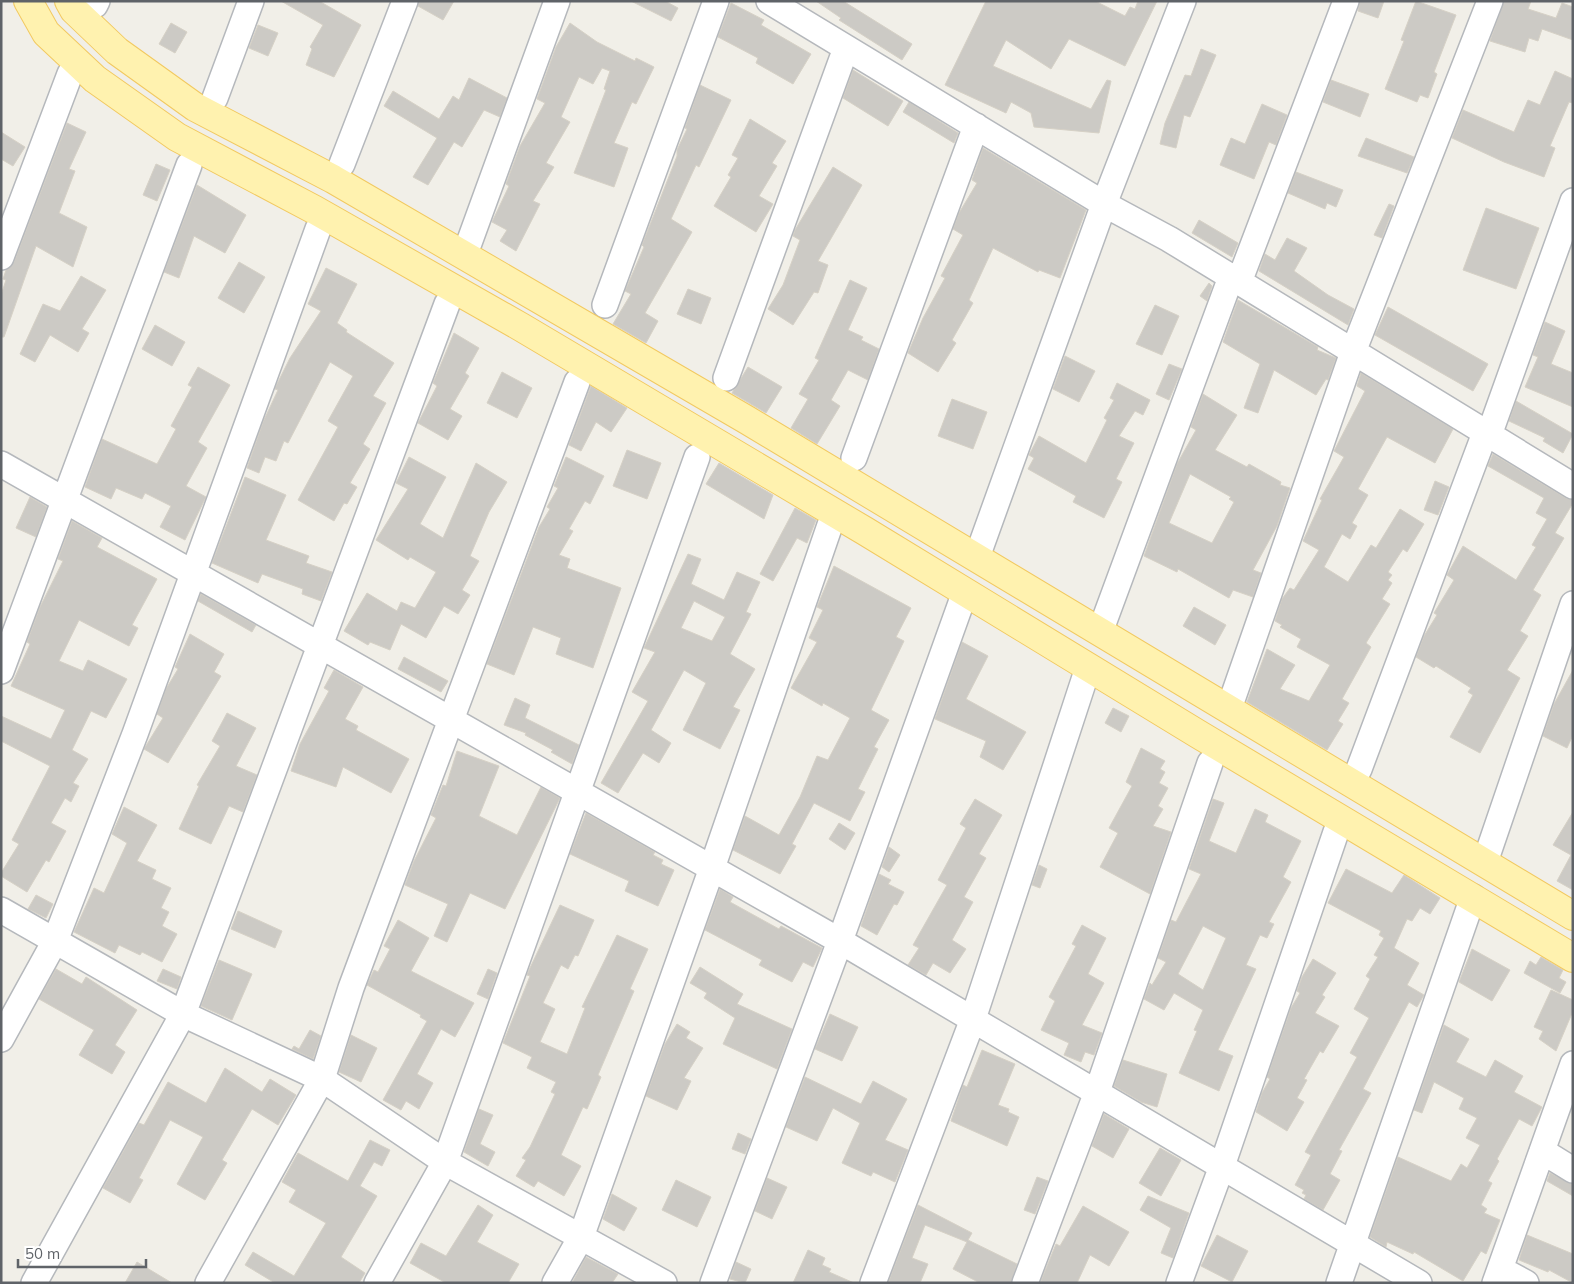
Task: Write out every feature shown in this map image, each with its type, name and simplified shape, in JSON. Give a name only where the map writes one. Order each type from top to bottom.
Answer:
[{"type":"main road","points":[[28,1],[46,33],[94,79],[176,137],[315,210],[521,327],[1573,958]]},
{"type":"main road","points":[[87,2],[74,10],[117,51],[195,107],[332,179],[875,495],[1573,916]]},
{"type":"main road","points":[[521,327],[537,297]]},
{"type":"street","points":[[215,98],[250,1]]},
{"type":"street","points":[[342,164],[405,1]]},
{"type":"street","points":[[469,243],[557,1]]},
{"type":"street","points":[[605,305],[716,1]]},
{"type":"street","points":[[770,1],[1104,204],[1169,239],[1573,486]]},
{"type":"street","points":[[977,558],[1104,204],[1183,1]]},
{"type":"street","points":[[1103,624],[1235,280],[1346,1]]},
{"type":"street","points":[[1232,700],[1353,352],[1490,1]]},
{"type":"street","points":[[726,378],[846,48]]},
{"type":"street","points":[[1,257],[70,74]]},
{"type":"street","points":[[854,458],[976,126]]},
{"type":"street","points":[[1,671],[189,165]]},
{"type":"street","points":[[1359,769],[1487,434],[1573,201]]},
{"type":"street","points":[[1,1040],[55,941],[135,734],[318,228]]},
{"type":"street","points":[[34,1283],[183,1014],[447,304]]},
{"type":"street","points":[[208,1283],[322,1079],[351,988],[577,382]]},
{"type":"street","points":[[377,1283],[444,1162],[697,457]]},
{"type":"street","points":[[1,464],[194,572],[840,941],[1419,1283]]},
{"type":"street","points":[[555,1283],[581,1237],[712,868],[830,525]]},
{"type":"street","points":[[713,1283],[840,941],[965,592]]},
{"type":"street","points":[[1485,862],[1573,604]]},
{"type":"street","points":[[873,1283],[973,1019],[1086,674]]},
{"type":"street","points":[[1025,1283],[1096,1092],[1210,763]]},
{"type":"street","points":[[1179,1283],[1222,1166],[1336,832]]},
{"type":"street","points":[[1339,1283],[1473,897]]},
{"type":"street","points":[[1,910],[183,1014],[322,1079],[444,1162],[664,1283]]},
{"type":"street","points":[[1526,1283],[1498,1276],[1573,1064]]},
{"type":"street","points":[[1542,1151],[1573,1170]]},
{"type":"building","points":[[281,1],[319,1],[361,25],[334,77],[306,65],[312,49],[310,47],[323,25]]},
{"type":"building","points":[[419,1],[454,1],[443,20],[418,6]]},
{"type":"building","points":[[631,1],[665,1],[678,8],[671,21]]},
{"type":"building","points":[[816,1],[843,1],[912,44],[902,60],[839,20],[841,18]]},
{"type":"building","points":[[986,1],[1095,1],[1125,16],[1130,7],[1135,9],[1138,1],[1157,1],[1125,66],[1069,39],[1051,69],[1006,40],[993,66],[1091,109],[1107,80],[1111,81],[1099,133],[1034,127],[1031,113],[1011,102],[1006,113],[945,85]]},
{"type":"building","points":[[1360,1],[1384,1],[1378,18],[1358,11]]},
{"type":"building","points":[[1416,1],[1456,15],[1434,72],[1437,74],[1428,98],[1420,95],[1417,102],[1385,89],[1404,41],[1401,40]]},
{"type":"building","points":[[1504,1],[1531,1],[1528,9],[1556,18],[1562,3],[1573,7],[1573,40],[1542,29],[1538,41],[1529,38],[1525,52],[1490,41]]},
{"type":"building","points":[[731,3],[764,20],[761,25],[811,54],[793,84],[756,63],[758,58],[718,37]]},
{"type":"building","points":[[171,23],[187,32],[175,53],[159,44]]},
{"type":"building","points":[[570,23],[597,42],[635,61],[636,58],[654,67],[636,104],[632,102],[614,143],[628,148],[614,187],[574,173],[606,90],[604,89],[610,71],[602,68],[593,84],[579,77],[561,117],[570,122],[546,163],[554,167],[533,201],[540,204],[516,251],[500,241],[507,230],[492,222],[509,186],[506,184],[520,146],[545,103],[537,99],[556,47]]},
{"type":"building","points":[[258,25],[278,33],[268,56],[249,48]]},
{"type":"building","points":[[1201,49],[1216,55],[1190,117],[1184,115],[1176,148],[1160,144],[1165,123],[1185,75],[1191,76]]},
{"type":"building","points":[[853,70],[903,101],[888,126],[843,98]]},
{"type":"building","points":[[1555,71],[1573,79],[1573,103],[1569,102],[1550,146],[1555,148],[1544,177],[1504,162],[1452,138],[1463,110],[1514,132],[1528,100],[1540,105]]},
{"type":"building","points":[[469,78],[507,98],[500,117],[484,110],[462,147],[454,142],[428,185],[413,177],[437,138],[384,106],[393,91],[439,119],[453,96],[459,100]]},
{"type":"building","points":[[1331,80],[1369,94],[1360,117],[1323,102]]},
{"type":"building","points":[[700,85],[731,100],[699,167],[696,165],[671,219],[692,232],[645,313],[658,321],[646,343],[613,324],[631,294],[625,291],[644,247],[642,245],[677,156],[677,150],[687,129],[685,128]]},
{"type":"building","points":[[909,102],[958,133],[954,143],[903,112]]},
{"type":"building","points":[[1262,104],[1287,115],[1276,145],[1269,142],[1254,179],[1220,165],[1231,138],[1245,144]]},
{"type":"building","points":[[750,119],[786,141],[772,163],[777,166],[759,196],[773,204],[756,232],[714,206],[731,177],[728,175],[738,158],[732,155]]},
{"type":"building","points":[[67,123],[86,132],[69,169],[75,171],[59,213],[87,227],[73,267],[36,246],[4,337],[1,337],[1,295],[6,280],[3,279],[6,270],[14,262]]},
{"type":"building","points":[[1,132],[25,147],[13,166],[1,159]]},
{"type":"building","points":[[1366,138],[1414,157],[1407,173],[1358,156]]},
{"type":"building","points":[[983,148],[1086,210],[1060,278],[1039,270],[1038,272],[993,248],[969,300],[973,303],[952,340],[956,343],[938,372],[908,353],[923,318],[945,278],[941,276],[963,235],[953,229],[959,213],[977,183],[972,180]]},
{"type":"building","points":[[156,164],[170,170],[157,201],[143,195]]},
{"type":"building","points":[[833,167],[862,185],[818,261],[828,265],[818,293],[814,292],[793,325],[768,309],[783,285],[800,240],[793,236],[795,230]]},
{"type":"building","points":[[1296,172],[1343,190],[1336,207],[1327,203],[1325,209],[1288,193]]},
{"type":"building","points":[[197,185],[246,215],[225,253],[194,236],[179,278],[164,272]]},
{"type":"building","points":[[1389,204],[1394,206],[1382,238],[1374,235]]},
{"type":"building","points":[[1486,208],[1539,228],[1516,289],[1463,270]]},
{"type":"building","points":[[1199,220],[1238,243],[1232,257],[1192,233]]},
{"type":"building","points":[[1287,238],[1307,248],[1294,271],[1328,295],[1354,309],[1348,325],[1259,271],[1265,254],[1275,260]]},
{"type":"building","points":[[239,262],[265,277],[244,313],[218,298]]},
{"type":"building","points":[[326,268],[357,284],[337,323],[347,330],[346,332],[394,363],[373,396],[386,403],[363,444],[370,449],[350,483],[357,487],[347,504],[344,503],[334,521],[298,500],[338,427],[328,421],[353,376],[330,362],[288,443],[284,441],[276,461],[265,457],[259,473],[247,468],[263,422],[278,390],[275,389],[276,386],[290,358],[321,311],[308,304]]},
{"type":"building","points":[[81,276],[106,290],[82,329],[89,333],[78,352],[50,335],[35,362],[20,354],[43,304],[60,311]]},
{"type":"building","points":[[850,280],[867,288],[848,330],[863,337],[861,340],[879,349],[868,380],[848,370],[831,400],[840,406],[817,444],[791,428],[808,399],[799,394],[819,360],[815,358]]},
{"type":"building","points":[[1209,283],[1212,286],[1207,301],[1200,296]]},
{"type":"building","points":[[688,289],[711,298],[701,324],[677,314]]},
{"type":"building","points":[[1238,300],[1318,347],[1317,350],[1336,358],[1328,380],[1326,379],[1316,395],[1274,370],[1258,413],[1244,408],[1260,364],[1223,342]]},
{"type":"building","points":[[1155,305],[1179,316],[1162,355],[1136,344]]},
{"type":"building","points":[[1388,307],[1488,364],[1473,391],[1375,335]]},
{"type":"building","points":[[1545,322],[1565,331],[1551,364],[1573,373],[1573,407],[1525,387],[1538,357],[1533,355]]},
{"type":"building","points":[[155,325],[185,342],[172,366],[142,349]]},
{"type":"building","points":[[454,333],[479,348],[465,373],[469,376],[450,409],[462,416],[448,440],[418,423],[437,386],[433,383]]},
{"type":"building","points":[[1065,356],[1095,371],[1079,402],[1053,389]]},
{"type":"building","points":[[1169,364],[1182,369],[1169,400],[1156,394]]},
{"type":"building","points":[[198,367],[230,385],[198,442],[207,448],[186,486],[206,497],[185,540],[160,527],[171,506],[145,493],[142,499],[116,488],[111,499],[85,487],[102,439],[157,464],[176,429],[171,426],[192,387],[188,385]]},
{"type":"building","points":[[748,367],[782,387],[766,413],[732,393]]},
{"type":"building","points":[[502,372],[532,388],[517,418],[487,403]]},
{"type":"building","points":[[1361,373],[1453,429],[1435,463],[1387,437],[1358,489],[1368,495],[1352,523],[1357,526],[1350,539],[1342,534],[1324,567],[1348,582],[1371,545],[1376,548],[1400,509],[1424,524],[1407,552],[1403,549],[1388,572],[1392,575],[1388,580],[1392,583],[1382,599],[1390,604],[1366,643],[1371,647],[1342,699],[1349,703],[1338,721],[1343,724],[1327,750],[1247,702],[1267,649],[1295,665],[1280,689],[1309,701],[1330,665],[1297,647],[1301,639],[1280,627],[1282,625],[1275,621],[1282,599],[1290,588],[1294,590],[1319,550],[1303,541],[1322,500],[1320,499],[1344,457],[1334,451],[1365,391],[1357,386]]},
{"type":"building","points":[[1117,383],[1150,400],[1143,415],[1135,411],[1119,436],[1134,443],[1116,479],[1122,482],[1104,518],[1073,502],[1076,496],[1028,469],[1034,458],[1029,455],[1039,436],[1086,463],[1107,420],[1104,418],[1114,400],[1110,398]]},
{"type":"building","points":[[591,386],[627,408],[611,432],[596,422],[581,451],[569,445]]},
{"type":"building","points":[[1203,394],[1237,415],[1215,450],[1247,467],[1249,464],[1281,482],[1280,485],[1290,488],[1277,526],[1253,570],[1261,573],[1253,597],[1233,590],[1229,598],[1178,569],[1177,572],[1144,556],[1177,464],[1196,430],[1191,427]],"holes":[[[1190,474],[1231,497],[1229,499],[1234,502],[1212,543],[1169,523]]]},
{"type":"building","points":[[952,399],[987,412],[973,449],[938,436]]},
{"type":"building","points":[[1516,401],[1573,434],[1563,453],[1543,441],[1545,438],[1509,421]]},
{"type":"building","points":[[627,450],[661,463],[647,499],[613,486]]},
{"type":"building","points":[[1493,454],[1566,498],[1573,500],[1573,503],[1555,533],[1564,538],[1533,590],[1541,595],[1520,631],[1528,636],[1507,670],[1520,678],[1480,753],[1450,737],[1473,695],[1468,692],[1471,688],[1436,666],[1434,668],[1416,657],[1424,636],[1437,615],[1434,613],[1454,580],[1447,575],[1463,546],[1516,580],[1536,547],[1532,545],[1547,519],[1536,513],[1544,498],[1488,466]]},
{"type":"building","points":[[409,457],[446,477],[420,524],[443,538],[476,463],[507,482],[489,512],[470,556],[479,561],[462,590],[470,595],[458,614],[444,606],[426,638],[401,624],[390,650],[370,642],[368,645],[344,631],[367,593],[397,611],[401,602],[415,608],[436,572],[410,557],[408,560],[376,540],[408,489],[396,483]]},
{"type":"building","points":[[566,457],[604,476],[590,504],[585,501],[569,529],[573,531],[559,555],[570,559],[567,568],[621,588],[593,668],[556,654],[561,638],[533,627],[514,675],[487,664],[539,527],[550,509],[547,507],[558,488],[554,486]]},
{"type":"building","points":[[719,463],[773,495],[764,519],[706,484]]},
{"type":"building","points":[[245,477],[286,495],[266,540],[309,556],[306,563],[332,572],[321,601],[302,594],[303,589],[262,574],[258,583],[212,563]]},
{"type":"building","points":[[1435,481],[1449,487],[1438,515],[1424,510]]},
{"type":"building","points":[[30,497],[47,507],[36,537],[16,528]]},
{"type":"building","points":[[795,508],[816,520],[807,543],[797,538],[773,581],[760,574]]},
{"type":"building","points":[[72,521],[102,538],[97,547],[157,579],[132,625],[138,628],[129,646],[79,620],[59,661],[83,671],[88,660],[127,679],[106,718],[91,711],[72,750],[88,759],[73,783],[79,786],[71,802],[65,798],[51,823],[66,831],[49,862],[46,860],[27,892],[1,876],[1,873],[19,844],[12,840],[50,766],[1,741],[1,716],[51,739],[65,710],[11,686],[30,644],[27,642],[40,607],[63,561],[58,559]]},
{"type":"building","points":[[688,554],[701,559],[691,584],[724,600],[737,572],[760,582],[746,612],[751,614],[730,654],[755,669],[733,707],[740,710],[720,749],[683,730],[706,683],[684,670],[651,730],[671,743],[659,763],[643,753],[618,793],[601,783],[648,701],[632,692],[655,652],[644,648]],"holes":[[[694,601],[725,617],[712,641],[681,628]]]},
{"type":"building","points":[[834,566],[911,608],[896,637],[904,641],[871,710],[889,720],[874,747],[878,749],[858,789],[865,792],[850,821],[814,803],[792,844],[796,846],[780,874],[733,850],[745,816],[779,835],[800,797],[817,756],[828,760],[850,718],[823,703],[822,706],[791,688],[817,642],[809,638],[823,610],[817,607]]},
{"type":"building","points":[[201,594],[256,625],[252,632],[198,601]]},
{"type":"building","points":[[1194,607],[1226,625],[1215,645],[1183,626]]},
{"type":"building","points":[[190,634],[224,654],[214,672],[221,676],[168,763],[144,749],[163,718],[157,714],[166,689],[178,669],[175,667]]},
{"type":"building","points":[[962,642],[988,656],[966,699],[1026,732],[1003,770],[980,757],[986,741],[935,719]]},
{"type":"building","points":[[404,657],[448,681],[441,692],[398,669]]},
{"type":"building","points":[[334,670],[363,687],[345,719],[358,726],[356,730],[409,759],[391,793],[343,767],[336,787],[291,771],[300,744],[329,691],[324,688]]},
{"type":"building","points":[[1573,670],[1573,735],[1567,748],[1543,736],[1554,704]]},
{"type":"building","points":[[515,698],[530,705],[525,718],[579,745],[572,764],[551,752],[553,750],[525,735],[526,733],[504,725]]},
{"type":"building","points":[[1113,708],[1129,716],[1121,732],[1105,723]]},
{"type":"building","points":[[227,713],[256,728],[236,766],[257,775],[243,812],[229,806],[211,844],[179,829],[199,786],[197,785],[220,746],[212,741]]},
{"type":"building","points":[[1141,748],[1165,761],[1160,769],[1165,772],[1159,783],[1168,788],[1158,806],[1163,809],[1153,826],[1171,832],[1150,894],[1100,867],[1118,833],[1109,828],[1132,786],[1126,782]]},
{"type":"building","points":[[457,751],[499,766],[479,816],[517,835],[541,787],[560,798],[505,909],[470,893],[447,942],[434,936],[448,904],[405,885],[414,861],[436,818],[431,815],[443,785],[446,786]]},
{"type":"building","points":[[975,799],[1002,815],[979,854],[986,858],[964,897],[973,902],[952,940],[966,949],[950,973],[933,963],[926,975],[908,965],[919,948],[913,945],[947,885],[938,880],[966,828],[960,824]]},
{"type":"building","points":[[1213,799],[1224,803],[1209,841],[1236,853],[1255,809],[1268,815],[1265,822],[1301,841],[1283,877],[1291,882],[1269,922],[1274,924],[1267,938],[1260,935],[1246,965],[1256,969],[1218,1050],[1233,1056],[1219,1091],[1179,1073],[1197,1031],[1194,1030],[1203,1010],[1174,993],[1164,1010],[1144,999],[1150,983],[1152,985],[1166,962],[1158,958],[1171,920],[1176,922],[1201,874],[1189,869]],"holes":[[[1203,926],[1226,938],[1203,990],[1178,974]]]},
{"type":"building","points":[[124,807],[157,825],[137,861],[156,870],[152,879],[171,888],[161,908],[169,912],[162,926],[177,934],[162,962],[142,952],[140,955],[119,945],[115,953],[74,932],[94,888],[104,893],[127,843],[112,834]]},
{"type":"building","points":[[1573,812],[1573,890],[1557,881],[1571,855],[1553,845]]},
{"type":"building","points":[[586,813],[655,852],[653,855],[663,860],[661,864],[674,870],[658,906],[625,891],[629,881],[570,854]]},
{"type":"building","points":[[839,823],[855,833],[845,850],[829,839]]},
{"type":"building","points":[[889,847],[900,855],[889,872],[882,867]]},
{"type":"building","points":[[1039,865],[1047,869],[1040,888],[1032,885]]},
{"type":"building","points":[[1346,869],[1392,893],[1404,875],[1440,898],[1430,914],[1420,908],[1412,921],[1407,919],[1394,948],[1419,963],[1407,985],[1424,995],[1417,1007],[1409,1002],[1363,1089],[1371,1093],[1339,1150],[1342,1151],[1330,1174],[1340,1180],[1323,1210],[1304,1199],[1306,1195],[1302,1193],[1304,1190],[1295,1185],[1311,1155],[1305,1152],[1357,1057],[1350,1053],[1369,1018],[1354,1009],[1370,979],[1366,976],[1378,957],[1374,955],[1384,938],[1379,935],[1381,931],[1328,903]]},
{"type":"building","points":[[879,874],[891,880],[888,884],[904,892],[897,905],[894,904],[877,935],[861,926]]},
{"type":"building","points":[[720,889],[733,897],[730,902],[779,929],[781,926],[822,948],[813,967],[803,962],[792,982],[759,965],[762,960],[705,930]]},
{"type":"building","points":[[36,895],[53,904],[46,918],[28,909]]},
{"type":"building","points":[[560,905],[594,920],[578,956],[575,955],[568,969],[561,965],[543,1003],[555,1009],[540,1042],[567,1054],[585,1008],[582,1007],[617,935],[648,949],[630,989],[634,991],[598,1075],[601,1077],[587,1109],[583,1107],[561,1155],[581,1166],[564,1196],[538,1181],[534,1187],[516,1176],[526,1160],[522,1158],[530,1147],[555,1094],[551,1092],[556,1082],[527,1068],[532,1057],[503,1043],[530,976],[527,975],[529,970]]},
{"type":"building","points":[[238,911],[282,931],[275,948],[231,929]]},
{"type":"building","points":[[398,920],[429,938],[411,971],[474,1003],[455,1037],[441,1029],[417,1074],[433,1083],[419,1109],[406,1101],[401,1110],[383,1100],[427,1021],[420,1017],[421,1015],[367,985],[374,970],[378,972],[390,949],[384,946]]},
{"type":"building","points":[[1082,925],[1106,938],[1088,974],[1104,983],[1082,1025],[1102,1033],[1094,1055],[1085,1052],[1081,1062],[1064,1055],[1069,1043],[1041,1030],[1055,1001],[1049,997],[1076,946],[1072,944]]},
{"type":"building","points":[[1472,949],[1510,970],[1492,1001],[1459,982]]},
{"type":"building","points":[[1541,957],[1563,970],[1559,978],[1566,982],[1560,993],[1524,973],[1530,961],[1536,965]]},
{"type":"building","points":[[1313,959],[1336,973],[1322,995],[1325,997],[1315,1013],[1339,1026],[1323,1053],[1320,1051],[1304,1079],[1307,1080],[1297,1098],[1304,1102],[1287,1131],[1256,1112],[1262,1093],[1270,1079],[1267,1077],[1291,1008],[1300,993],[1297,991],[1302,977]]},
{"type":"building","points":[[219,960],[252,974],[232,1020],[201,1006]]},
{"type":"building","points":[[700,967],[743,994],[737,1004],[792,1029],[777,1069],[723,1044],[735,1018],[704,998],[707,993],[690,983]]},
{"type":"building","points":[[56,969],[82,984],[86,977],[137,1010],[115,1045],[125,1052],[112,1074],[79,1055],[94,1030],[39,999]]},
{"type":"building","points":[[163,969],[181,977],[177,989],[157,981]]},
{"type":"building","points":[[488,969],[497,973],[488,999],[477,994]]},
{"type":"building","points":[[1551,990],[1573,1000],[1573,1011],[1556,1051],[1539,1039],[1543,1031],[1534,1027]]},
{"type":"building","points":[[830,1014],[858,1027],[842,1061],[815,1049]]},
{"type":"building","points":[[677,1024],[690,1032],[686,1038],[703,1048],[684,1078],[691,1081],[677,1110],[646,1096],[665,1044]]},
{"type":"building","points":[[1444,1025],[1469,1039],[1456,1062],[1486,1077],[1495,1060],[1523,1076],[1514,1092],[1542,1107],[1532,1126],[1519,1119],[1497,1159],[1499,1161],[1488,1181],[1492,1183],[1481,1205],[1487,1209],[1484,1213],[1500,1220],[1486,1254],[1481,1251],[1463,1281],[1414,1252],[1413,1254],[1387,1242],[1386,1247],[1370,1237],[1398,1157],[1451,1181],[1461,1164],[1467,1168],[1480,1145],[1466,1138],[1477,1118],[1459,1109],[1464,1098],[1434,1082],[1422,1113],[1414,1110]]},
{"type":"building","points":[[310,1030],[321,1036],[313,1059],[292,1049],[294,1046],[299,1049]]},
{"type":"building","points":[[351,1035],[377,1048],[361,1082],[339,1072]]},
{"type":"building","points":[[982,1050],[1015,1064],[998,1105],[1009,1109],[1008,1112],[1019,1117],[1007,1146],[951,1121],[963,1085],[967,1087]]},
{"type":"building","points":[[1123,1060],[1167,1074],[1157,1107],[1141,1102],[1114,1086]]},
{"type":"building","points":[[225,1068],[262,1092],[270,1079],[296,1095],[278,1125],[252,1109],[222,1160],[227,1163],[205,1200],[177,1184],[203,1137],[170,1120],[139,1178],[143,1180],[130,1203],[103,1188],[139,1123],[144,1125],[168,1082],[206,1103]]},
{"type":"building","points":[[805,1077],[861,1104],[873,1081],[907,1099],[885,1140],[908,1150],[895,1182],[873,1172],[871,1176],[842,1163],[860,1123],[833,1108],[817,1141],[786,1127]]},
{"type":"building","points":[[479,1109],[493,1115],[480,1144],[495,1152],[488,1166],[464,1152]]},
{"type":"building","points":[[1104,1114],[1129,1129],[1113,1158],[1092,1146]]},
{"type":"building","points":[[738,1133],[751,1139],[745,1154],[732,1149]]},
{"type":"building","points":[[370,1140],[390,1150],[382,1166],[374,1162],[360,1186],[377,1196],[341,1257],[365,1273],[359,1283],[275,1283],[245,1265],[253,1252],[294,1276],[326,1223],[289,1202],[296,1190],[282,1182],[298,1153],[348,1181]]},
{"type":"building","points":[[1160,1148],[1181,1160],[1161,1196],[1139,1183]]},
{"type":"building","points":[[1550,1173],[1573,1184],[1573,1196],[1547,1181]]},
{"type":"building","points":[[1037,1177],[1048,1181],[1035,1214],[1024,1210]]},
{"type":"building","points":[[767,1178],[787,1187],[772,1219],[755,1211]]},
{"type":"building","points":[[676,1180],[711,1197],[697,1227],[662,1210]]},
{"type":"building","points":[[612,1194],[637,1208],[624,1231],[603,1219]]},
{"type":"building","points":[[1148,1196],[1189,1213],[1173,1258],[1161,1253],[1171,1228],[1140,1210]]},
{"type":"building","points":[[478,1205],[493,1215],[477,1242],[519,1264],[508,1283],[446,1283],[410,1263],[421,1243],[446,1256]]},
{"type":"building","points":[[918,1205],[972,1233],[968,1240],[1017,1264],[1011,1283],[980,1283],[953,1269],[967,1242],[925,1225],[912,1258],[928,1264],[920,1283],[888,1283]]},
{"type":"building","points":[[1083,1206],[1129,1232],[1109,1266],[1090,1255],[1077,1283],[1040,1283],[1056,1244],[1060,1246]]},
{"type":"building","points":[[1217,1235],[1248,1251],[1232,1282],[1201,1266]]},
{"type":"building","points":[[1527,1235],[1573,1254],[1573,1283],[1549,1270],[1548,1272],[1519,1260]]},
{"type":"building","points":[[808,1250],[825,1258],[822,1265],[831,1269],[829,1272],[854,1283],[793,1283]]},
{"type":"building","points":[[586,1257],[618,1274],[612,1283],[572,1283]]},
{"type":"building","points":[[137,1262],[172,1283],[125,1283]]},
{"type":"building","points":[[736,1262],[751,1269],[745,1283],[730,1279]]}]
